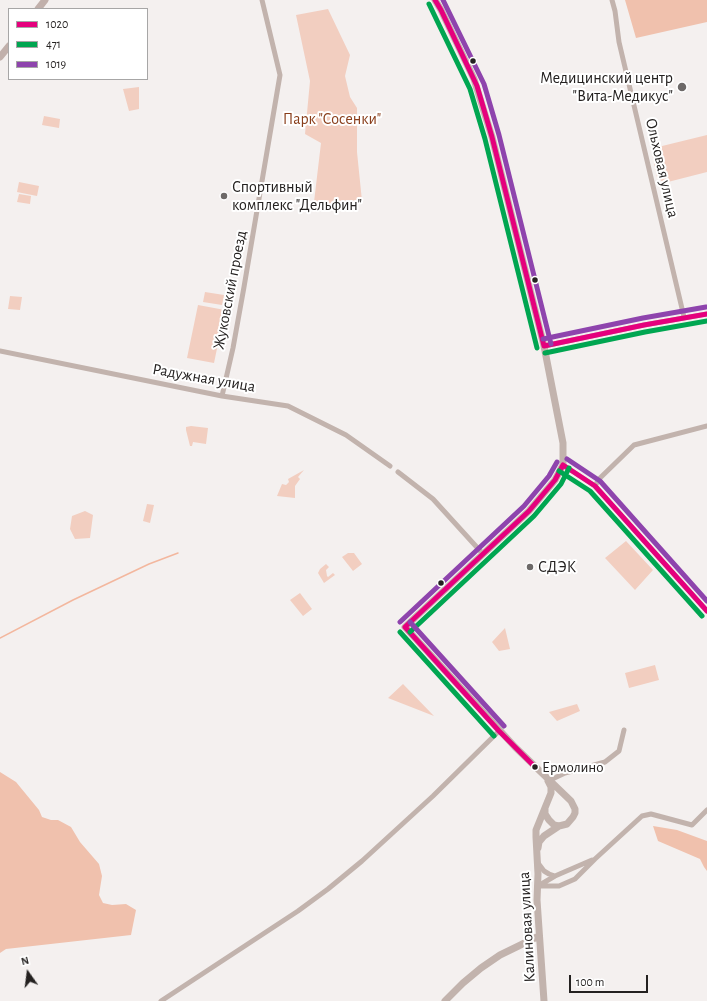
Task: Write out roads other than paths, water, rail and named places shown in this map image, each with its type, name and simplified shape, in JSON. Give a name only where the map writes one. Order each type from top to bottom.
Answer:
[{"type":"main road","points":[[39,8],[45,0]]},
{"type":"main road","points":[[0,57],[8,47]]},
{"type":"street","name":"Жуковский проезд","points":[[222,396],[246,280],[280,75],[262,0]]},
{"type":"street","points":[[435,0],[477,86],[492,138],[544,346],[563,443],[563,465],[555,480],[540,500],[406,627],[500,731],[548,781],[571,801],[575,809],[573,817],[567,824],[551,830],[544,836],[539,842],[537,852]]},
{"type":"street","name":"Ольховая улица","points":[[612,0],[616,11],[619,42],[684,317]]},
{"type":"street","points":[[544,346],[684,317],[707,314]]},
{"type":"street","name":"Радужная улица","points":[[0,351],[222,396],[288,406],[346,435],[390,466]]},
{"type":"street","points":[[595,486],[599,479],[634,444],[707,426]]},
{"type":"street","points":[[563,465],[595,486],[707,611]]},
{"type":"street","points":[[398,472],[432,499],[483,554]]},
{"type":"street","points":[[548,781],[565,774],[605,762],[619,751],[624,730]]},
{"type":"street","points":[[161,1001],[298,911],[328,889],[362,861],[433,796],[500,731]]},
{"type":"street","name":"Калиновая улица","points":[[544,1001],[536,900],[538,863],[536,830],[551,793],[551,787],[548,781]]},
{"type":"street","points":[[559,826],[554,825],[548,820],[546,806],[554,798],[563,796],[567,798]]},
{"type":"street","points":[[537,886],[559,886],[575,879],[642,816],[651,814],[692,825],[707,810]]},
{"type":"street","points":[[537,886],[555,876],[595,859]]},
{"type":"street","points":[[538,863],[544,871],[555,876]]},
{"type":"street","points":[[445,1001],[481,968],[500,955],[539,936]]},
{"type":"waterway","points":[[0,638],[73,600],[149,564],[178,553]]},
{"type":"place","name":"Медицинский центр \"Вита-Медикус\"","points":[[682,87]]},
{"type":"place","name":"Спортивный комплекс \"Дельфин\"","points":[[224,196]]},
{"type":"place","name":"СДЭК","points":[[530,567]]},
{"type":"place","name":"Ермолино","points":[[535,767]]},
{"type":"park label","name":"Парк \"Сосенки\"","points":[[332,119]]}]
